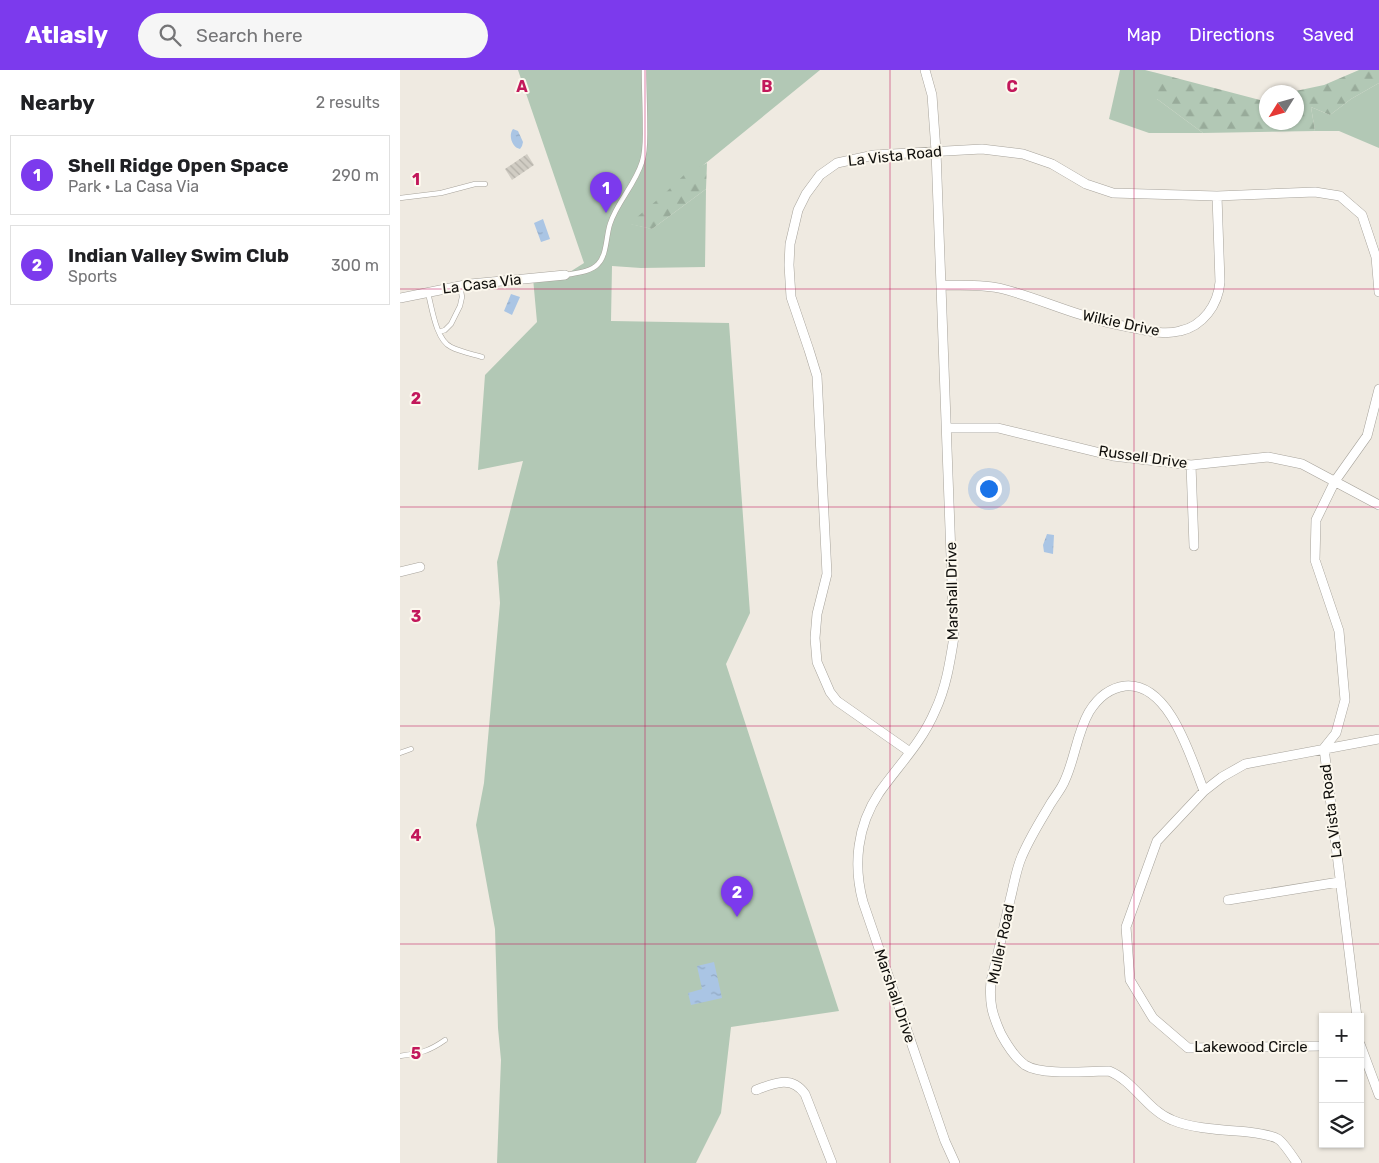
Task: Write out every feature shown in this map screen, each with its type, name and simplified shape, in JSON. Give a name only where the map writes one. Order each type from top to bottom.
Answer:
[{"type":"street","name":"Marshall Drive","points":[[925,70],[932,95],[936,151],[954,638],[951,661],[935,711],[923,733],[870,808],[864,822],[858,852],[859,887],[942,1132],[955,1163]]},
{"type":"street","name":"La Vista Road","points":[[910,752],[837,701],[830,692],[817,662],[815,638],[817,614],[827,574],[817,376],[791,297],[789,265],[790,244],[798,210],[806,194],[820,175],[837,163],[874,155],[982,149],[1023,154],[1052,164],[1086,184],[1113,193],[1216,196],[1314,192],[1340,196],[1362,215],[1376,256],[1379,292]]},
{"type":"street","name":"Wilkie Drive","points":[[942,285],[1000,288],[1122,326],[1156,332],[1179,332],[1196,324],[1210,311],[1219,293],[1216,196]]},
{"type":"street","name":"La Casa Via","points":[[400,298],[460,286],[565,275]]},
{"type":"street","name":"La Vista Road","points":[[1356,1013],[1324,748],[1336,733],[1345,700],[1339,631],[1315,560],[1316,520],[1335,482],[1367,436],[1379,389]]},
{"type":"street","name":"Russell Drive","points":[[947,428],[998,428],[1113,456],[1191,465],[1268,457],[1302,464],[1379,505]]},
{"type":"street","points":[[1191,465],[1194,546]]},
{"type":"street","points":[[400,572],[420,567]]},
{"type":"street","name":"Muller Road","points":[[1204,791],[1178,728],[1158,699],[1147,690],[1136,686],[1112,689],[1100,698],[1089,713],[1080,733],[1065,781],[1035,828],[1021,857],[991,981],[990,997],[994,1018],[1008,1047],[1025,1065],[1046,1072],[1109,1071],[1123,1079],[1159,1112],[1170,1119],[1182,1124],[1261,1134],[1278,1139],[1297,1163]]},
{"type":"street","name":"Lakewood Circle","points":[[1319,1046],[1188,1048],[1153,1018],[1130,980],[1126,927],[1157,842],[1204,791],[1222,777],[1245,764],[1379,739]]},
{"type":"street","points":[[1228,900],[1339,882]]},
{"type":"street","points":[[1364,1056],[1379,1095]]},
{"type":"street","points":[[756,1090],[774,1083],[784,1082],[796,1085],[802,1089],[832,1163]]},
{"type":"lane","points":[[565,275],[598,265],[603,255],[610,223],[642,163],[645,138],[644,70]]},
{"type":"lane","points":[[400,198],[441,193],[475,184],[486,184]]},
{"type":"lane","points":[[439,332],[448,328],[460,306],[462,297],[460,286]]},
{"type":"lane","points":[[428,292],[441,339],[450,347],[482,357]]},
{"type":"lane","points":[[400,754],[411,749]]},
{"type":"lane","points":[[400,1056],[422,1053],[445,1040]]},
{"type":"green space","points":[[518,70],[820,70],[631,224],[652,229],[706,189],[705,267],[641,268],[612,266],[611,321],[729,323],[750,613],[726,664],[839,1011],[731,1027],[721,1113],[696,1163],[497,1163],[501,1060],[498,1028],[495,929],[476,825],[484,783],[500,603],[497,562],[523,461],[478,470],[485,375],[537,322],[533,278],[565,275],[584,263]]},
{"type":"green space","points":[[1120,70],[1145,70],[1157,73],[1157,99],[1203,133],[1149,133],[1109,119]]},
{"type":"green space","points":[[1359,70],[1379,70],[1379,83],[1351,99],[1330,115],[1311,107],[1315,131],[1203,133],[1157,99],[1157,73],[1259,100],[1259,130],[1304,130],[1304,89],[1324,85]]},
{"type":"green space","points":[[1379,83],[1379,148],[1339,131],[1315,131],[1311,107],[1330,115],[1351,99]]},
{"type":"green space","points":[[707,163],[706,189],[652,229],[629,224],[685,174]]},
{"type":"water","points":[[513,129],[518,131],[523,142],[520,149],[512,141]]},
{"type":"water","points":[[543,219],[550,239],[541,242],[534,223]]},
{"type":"water","points":[[511,294],[520,297],[512,315],[504,311]]},
{"type":"water","points":[[1047,534],[1054,535],[1053,554],[1044,552],[1043,545]]},
{"type":"water","points":[[714,962],[722,998],[691,1005],[688,993],[702,989],[697,966]]},
{"type":"building","points":[[527,154],[534,165],[512,180],[505,169]]},
{"type":"place","name":"Shell Ridge Open Space","points":[[606,213]]},
{"type":"place","name":"Indian Valley Swim Club","points":[[737,917]]}]
